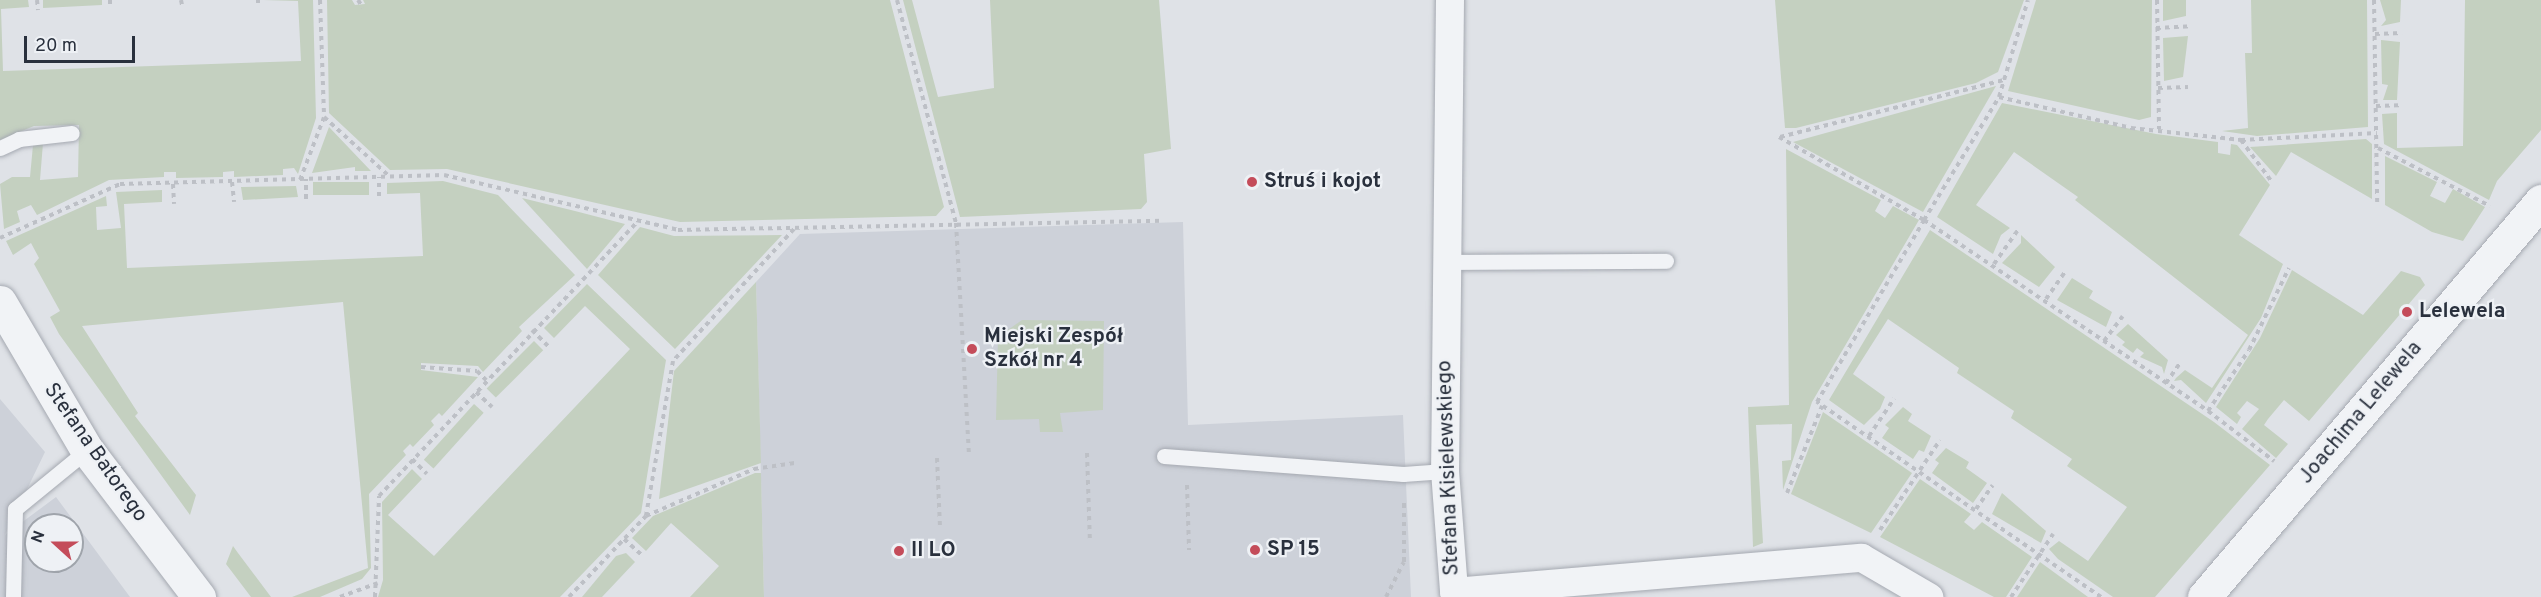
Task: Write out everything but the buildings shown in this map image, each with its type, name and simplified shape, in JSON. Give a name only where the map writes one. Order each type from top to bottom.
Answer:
[{"type":"street","name":"Stefana Kisielewskiego","points":[[1450,0],[1445,471],[1454,592],[1862,558]]},
{"type":"street","name":"Joachima Lelewela","points":[[2204,597],[2541,201]]},
{"type":"street","name":"Stefana Batorego","points":[[0,302],[87,450],[200,597]]},
{"type":"street","points":[[1862,558],[1929,597]]},
{"type":"lane","points":[[0,148],[19,139],[72,133]]},
{"type":"lane","points":[[1446,262],[1666,261]]},
{"type":"lane","points":[[0,517],[15,509],[87,450]]},
{"type":"lane","points":[[1164,456],[1403,474],[1445,471]]},
{"type":"lane","points":[[13,597],[15,509]]},
{"type":"path","points":[[37,0],[38,10]]},
{"type":"path","points":[[110,0],[110,8]]},
{"type":"path","points":[[300,180],[324,117],[320,0]]},
{"type":"path","points":[[358,0],[363,9]]},
{"type":"path","points":[[897,0],[956,223],[969,453]]},
{"type":"path","points":[[2028,0],[1999,97],[1817,402],[1920,470],[2101,597]]},
{"type":"path","points":[[2157,0],[2159,129]]},
{"type":"path","points":[[2374,0],[2378,148],[2377,202]]},
{"type":"path","points":[[2156,28],[2191,26]]},
{"type":"path","points":[[2375,34],[2402,33]]},
{"type":"path","points":[[2004,80],[1779,137],[1924,220],[1994,264],[2208,411],[2280,466]]},
{"type":"path","points":[[2158,88],[2187,87]]},
{"type":"path","points":[[1999,97],[2131,128],[2159,129],[2241,140],[2377,133]]},
{"type":"path","points":[[2376,106],[2399,105]]},
{"type":"path","points":[[324,117],[390,177]]},
{"type":"path","points":[[2241,140],[2272,182]]},
{"type":"path","points":[[2378,148],[2491,206]]},
{"type":"path","points":[[0,238],[120,184],[444,175],[678,230],[956,223],[1163,221]]},
{"type":"path","points":[[379,177],[379,196]]},
{"type":"path","points":[[306,180],[306,200]]},
{"type":"path","points":[[232,182],[234,202]]},
{"type":"path","points":[[172,184],[174,204]]},
{"type":"path","points":[[375,597],[379,583],[375,506],[379,496],[532,330],[638,221]]},
{"type":"path","points":[[646,516],[673,361],[795,228]]},
{"type":"path","points":[[1994,264],[2018,230]]},
{"type":"path","points":[[2208,411],[2249,350],[2289,268]]},
{"type":"path","points":[[2046,299],[2066,270]]},
{"type":"path","points":[[2104,340],[2123,316]]},
{"type":"path","points":[[532,330],[549,347]]},
{"type":"path","points":[[2166,383],[2180,363]]},
{"type":"path","points":[[421,367],[477,371],[486,380]]},
{"type":"path","points":[[476,392],[492,407]]},
{"type":"path","points":[[1869,436],[1894,399]]},
{"type":"path","points":[[1787,493],[1822,406]]},
{"type":"path","points":[[1862,558],[1940,440]]},
{"type":"path","points":[[1087,453],[1090,543]]},
{"type":"path","points":[[937,458],[940,527]]},
{"type":"path","points":[[1186,458],[1189,550]]},
{"type":"path","points":[[412,459],[427,474]]},
{"type":"path","points":[[570,597],[646,516],[754,468],[795,463]]},
{"type":"path","points":[[1386,597],[1404,562],[1403,474]]},
{"type":"path","points":[[1976,509],[1993,485]]},
{"type":"path","points":[[2012,597],[2053,534]]},
{"type":"path","points":[[624,539],[642,556]]},
{"type":"path","points":[[340,597],[379,583]]},
{"type":"shaded area","name":"Miejski Zespół Szkół nr 4","points":[[1183,222],[1188,425],[1403,415],[1411,597],[764,597],[756,282],[800,234]]},
{"type":"shaded area","points":[[0,399],[45,452],[5,535],[24,521],[24,573],[84,573],[84,535],[130,597],[0,597]]},
{"type":"shaded area","points":[[56,497],[68,513],[35,513]]},
{"type":"green space","points":[[0,0],[28,0],[29,7],[1,9],[3,71],[301,61],[298,1],[263,0],[313,0],[316,118],[298,174],[294,168],[283,169],[283,175],[234,177],[234,171],[223,172],[223,177],[176,178],[176,172],[164,172],[164,177],[109,180],[37,215],[31,205],[17,211],[20,222],[4,229],[0,184],[12,177],[30,177],[33,145],[43,143],[40,180],[78,177],[79,125],[34,126],[0,140]]},
{"type":"green space","points":[[43,0],[102,0],[102,5],[43,8]]},
{"type":"green space","points":[[327,0],[352,0],[355,5],[365,4],[363,0],[890,0],[944,207],[936,216],[680,222],[447,169],[390,170],[329,113]]},
{"type":"green space","points":[[903,0],[912,0],[938,97],[994,88],[990,0],[1159,0],[1171,149],[1144,154],[1147,202],[1141,209],[960,217]]},
{"type":"green space","points":[[1775,0],[2024,0],[1998,72],[1976,83],[1796,128],[1785,128]]},
{"type":"green space","points":[[2036,0],[2152,0],[2151,117],[2139,120],[2008,91]]},
{"type":"green space","points":[[2163,0],[2186,0],[2186,16],[2163,21]]},
{"type":"green space","points":[[2251,0],[2367,0],[2368,127],[2257,136],[2222,131],[2248,128],[2245,53],[2252,53]]},
{"type":"green space","points":[[2380,0],[2401,0],[2400,22],[2381,26],[2386,20]]},
{"type":"green space","points":[[2465,0],[2541,0],[2541,130],[2497,181],[2489,200],[2384,144],[2382,114],[2397,113],[2397,148],[2463,146]]},
{"type":"green space","points":[[2188,36],[2183,77],[2164,81],[2163,38]]},
{"type":"green space","points":[[2381,40],[2400,42],[2397,100],[2383,100],[2388,85],[2382,84]]},
{"type":"green space","points":[[1996,86],[1923,212],[1793,142]]},
{"type":"green space","points":[[2002,103],[2156,134],[2218,142],[2218,153],[2230,155],[2231,144],[2237,145],[2270,185],[2239,235],[2283,264],[2261,318],[2206,403],[2181,380],[2174,381],[2185,370],[2212,388],[2248,335],[2075,200],[2078,197],[2014,152],[1976,205],[2010,228],[2001,235],[1993,254],[1937,217]]},
{"type":"green space","points":[[329,127],[371,171],[355,171],[355,167],[312,173]]},
{"type":"green space","points":[[2366,139],[2372,144],[2372,199],[2291,152],[2276,176],[2250,147]]},
{"type":"green space","points":[[1786,149],[1881,200],[1875,211],[1885,218],[1893,206],[1919,220],[1812,402],[1783,490],[1782,461],[1791,460],[1792,424],[1756,425],[1763,543],[1753,547],[1748,407],[1789,405]]},
{"type":"green space","points":[[2385,156],[2437,182],[2430,196],[2445,203],[2453,189],[2485,207],[2463,241],[2432,232],[2385,205]]},
{"type":"green space","points":[[443,181],[498,195],[575,275],[519,327],[522,331],[483,372],[478,366],[421,363],[421,370],[478,377],[442,416],[439,413],[431,421],[434,425],[413,447],[410,444],[403,451],[406,455],[369,494],[371,568],[362,579],[320,597],[292,597],[368,568],[343,302],[82,326],[138,413],[135,416],[196,495],[190,515],[59,334],[50,317],[60,311],[34,264],[39,258],[31,243],[13,255],[6,241],[106,196],[107,206],[96,207],[97,230],[121,228],[116,192],[162,190],[162,202],[124,204],[127,268],[423,256],[420,193],[387,194],[387,183]]},
{"type":"green space","points":[[313,182],[369,182],[369,195],[313,195]]},
{"type":"green space","points":[[296,186],[298,197],[243,200],[241,187]]},
{"type":"green space","points":[[522,198],[575,211],[625,224],[587,269]]},
{"type":"green space","points":[[640,227],[674,236],[782,235],[675,349],[598,275]]},
{"type":"green space","points":[[1930,230],[2214,422],[2270,465],[2155,597],[2113,597],[2058,559],[2049,549],[2059,541],[2088,561],[2127,507],[2067,466],[2072,459],[2011,418],[2014,411],[1957,373],[1959,368],[1888,319],[1853,374],[1885,397],[1880,409],[1864,425],[1829,400]]},
{"type":"green space","points":[[2021,235],[2055,267],[2039,287],[2002,263],[2021,243]]},
{"type":"green space","points":[[2292,270],[2363,315],[2401,271],[2420,277],[2425,285],[2309,421],[2284,400],[2264,425],[2288,444],[2276,458],[2242,429],[2259,409],[2247,401],[2237,413],[2241,417],[2237,424],[2216,407],[2260,338]]},
{"type":"green space","points":[[2072,278],[2093,291],[2089,298],[2112,312],[2106,327],[2057,300]]},
{"type":"green space","points":[[756,282],[761,463],[659,499],[674,371]]},
{"type":"green space","points":[[587,284],[666,360],[641,513],[560,597],[378,597],[383,580],[382,502],[412,469],[422,479],[388,515],[434,556],[630,349],[585,306],[554,338],[544,328]]},
{"type":"green space","points":[[1022,320],[1104,321],[1103,410],[1060,413],[1063,432],[1040,432],[1039,419],[996,420],[998,337]]},
{"type":"green space","points":[[2128,324],[2168,360],[2164,374],[2162,367],[2140,357],[2144,353],[2137,348],[2133,353],[2122,345],[2125,342],[2116,335]]},
{"type":"green space","points":[[534,341],[543,350],[496,398],[487,388]]},
{"type":"green space","points":[[474,404],[484,413],[433,468],[424,460]]},
{"type":"green space","points":[[1903,407],[1912,414],[1908,421],[1931,436],[1924,452],[1919,450],[1913,459],[1882,438],[1889,428],[1885,425]]},
{"type":"green space","points":[[1823,412],[1912,473],[1871,533],[1791,494]]},
{"type":"green space","points":[[1946,448],[1969,462],[1966,468],[1987,483],[1973,503],[1932,473],[1939,463],[1935,460]]},
{"type":"green space","points":[[755,473],[761,473],[764,597],[690,597],[719,566],[671,523],[646,551],[632,538],[653,516]]},
{"type":"green space","points":[[1920,479],[1971,514],[1964,522],[1974,530],[1982,522],[2032,557],[2006,597],[1994,597],[1880,537]]},
{"type":"green space","points":[[2002,493],[2046,531],[2041,543],[1992,514]]},
{"type":"green space","points":[[233,546],[271,597],[251,597],[226,564]]},
{"type":"green space","points":[[626,553],[635,562],[602,597],[582,597],[616,556]]},
{"type":"green space","points":[[2040,562],[2088,597],[2017,597]]},
{"type":"place","name":"Struś i kojot","points":[[1252,182]]},
{"type":"place","name":"Lelewela","points":[[2407,312]]},
{"type":"place","name":"Miejski Zespół Szkół nr 4","points":[[972,349]]},
{"type":"place","name":"SP 15","points":[[1255,550]]},
{"type":"place","name":"II LO","points":[[899,551]]}]
